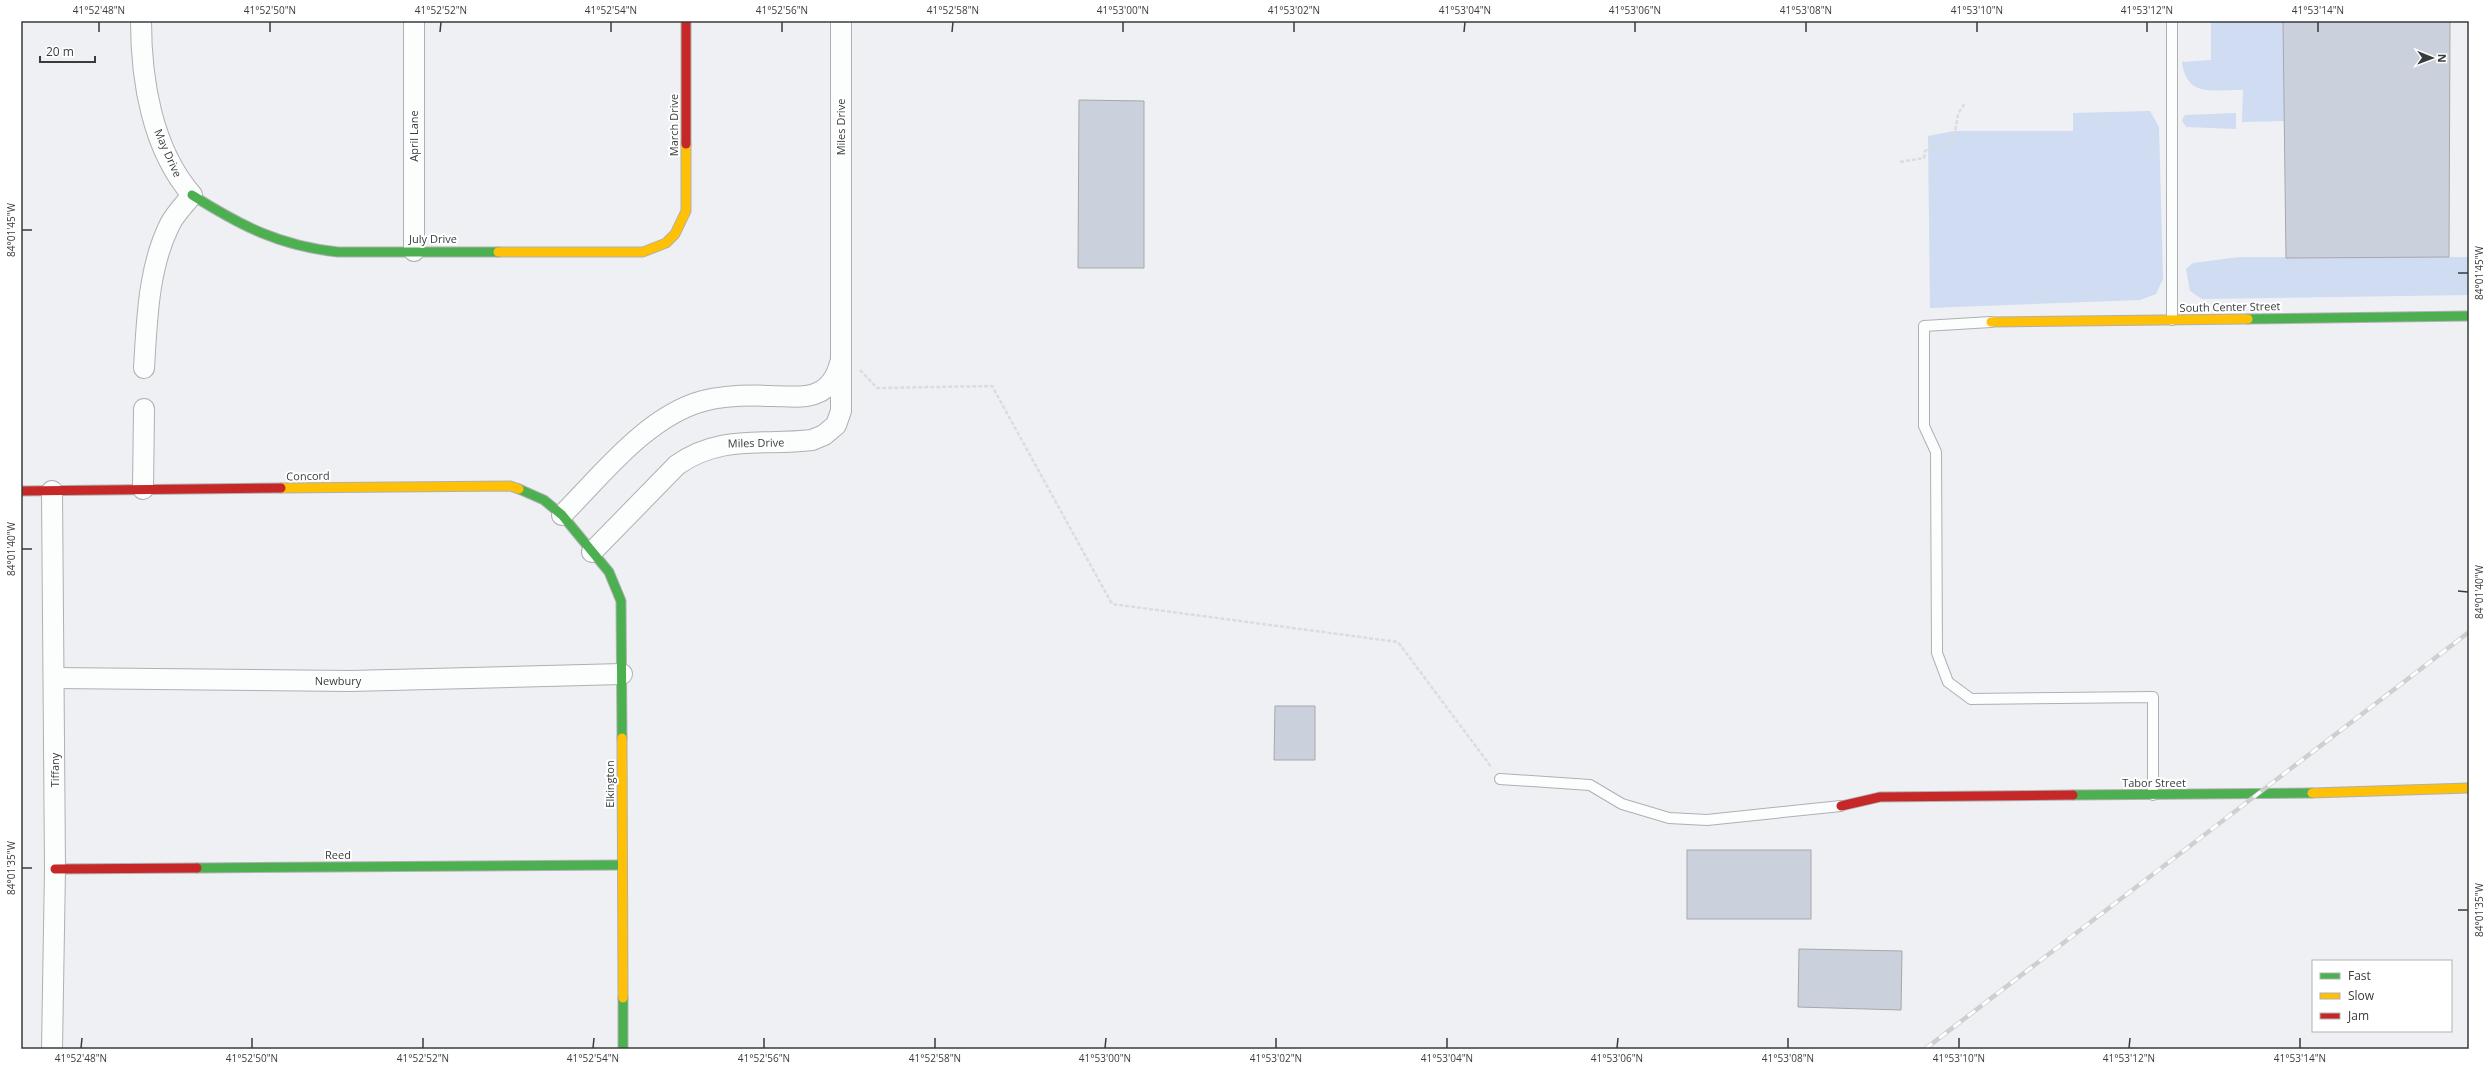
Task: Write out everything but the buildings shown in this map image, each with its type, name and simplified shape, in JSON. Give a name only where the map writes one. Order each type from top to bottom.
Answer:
[{"type":"street","name":"May Drive","points":[[142,21],[147,86],[153,117],[172,166],[179,180],[192,195]]},
{"type":"street","name":"April Lane","points":[[414,21],[414,251]]},
{"type":"street","name":"March Drive","points":[[679,228],[686,211],[686,21]]},
{"type":"street","name":"Miles Drive","points":[[592,552],[677,465],[692,455],[723,444],[798,442],[812,440],[824,435],[836,425],[842,411],[841,21]]},
{"type":"street","name":"July Drive","points":[[192,195],[255,233],[298,247],[338,252],[643,252],[665,245],[679,228]]},
{"type":"street","points":[[144,368],[151,287],[160,249],[170,223],[192,195]]},
{"type":"street","name":"South Center Street","points":[[1991,322],[2469,316]]},
{"type":"street","name":"Miles Drive","points":[[562,515],[624,452],[665,418],[682,408],[722,397],[744,395],[806,396],[818,393],[830,384],[838,369],[842,353]]},
{"type":"street","points":[[143,489],[144,409]]},
{"type":"street","name":"Concord","points":[[21,491],[510,486],[528,491],[544,500],[562,515],[577,534]]},
{"type":"street","name":"Tiffany","points":[[52,491],[55,678],[55,869],[52,1049]]},
{"type":"street","name":"Elkington","points":[[577,534],[609,572],[621,601],[623,1049]]},
{"type":"street","name":"Newbury","points":[[55,678],[350,681],[622,674]]},
{"type":"street","name":"Tabor Street","points":[[1841,806],[1880,797],[2153,795],[2469,788]]},
{"type":"street","name":"Reed","points":[[55,869],[622,865]]},
{"type":"lane","points":[[2172,21],[2172,320]]},
{"type":"lane","points":[[1991,322],[1924,326],[1924,426],[1936,452],[1937,653],[1948,682],[1971,699],[2153,697],[2153,795]]},
{"type":"lane","points":[[1500,778],[1590,785],[1622,804],[1669,818],[1707,820],[1841,806]]},
{"type":"path","points":[[1900,162],[1924,158],[1925,151],[1930,147],[1936,144],[1946,144],[1954,139],[1958,114],[1965,102]]},
{"type":"path","points":[[842,353],[877,388],[992,386],[1112,604],[1398,642],[1500,778]]},
{"type":"shaded area","points":[[2211,21],[2283,21],[2284,121],[2242,122],[2243,90],[2204,90],[2196,87],[2190,82],[2185,74],[2182,62],[2211,60]]},
{"type":"shaded area","points":[[2150,111],[2159,127],[2163,279],[2156,294],[2140,300],[1930,308],[1928,136],[1954,131],[2073,131],[2073,113]]},
{"type":"shaded area","points":[[2236,113],[2236,129],[2186,127],[2182,120],[2185,115]]},
{"type":"shaded area","points":[[2239,257],[2469,257],[2469,295],[2202,299],[2190,291],[2186,269],[2193,263]]},
{"type":"railway","points":[[1925,1049],[2469,632]]},
{"type":"traffic: fast","points":[[192,195],[227,216],[262,233],[279,240],[317,249],[338,252],[498,252]]},
{"type":"traffic: fast","points":[[2248,319],[2469,316]]},
{"type":"traffic: fast","points":[[519,489],[544,500],[562,515],[609,572],[621,601],[622,738]]},
{"type":"traffic: fast","points":[[2073,795],[2312,793]]},
{"type":"traffic: fast","points":[[197,868],[622,865]]},
{"type":"traffic: fast","points":[[623,998],[623,1049]]},
{"type":"traffic: slow","points":[[498,252],[643,252],[666,243],[675,234],[686,211],[686,144]]},
{"type":"traffic: slow","points":[[1991,322],[2248,319]]},
{"type":"traffic: slow","points":[[281,488],[510,486],[519,489]]},
{"type":"traffic: slow","points":[[622,738],[623,998]]},
{"type":"traffic: slow","points":[[2312,793],[2469,788]]},
{"type":"traffic: jam","points":[[686,21],[686,144]]},
{"type":"traffic: jam","points":[[21,491],[281,488]]},
{"type":"traffic: jam","points":[[1841,806],[1880,797],[2073,795]]},
{"type":"traffic: jam","points":[[55,869],[197,868]]}]
